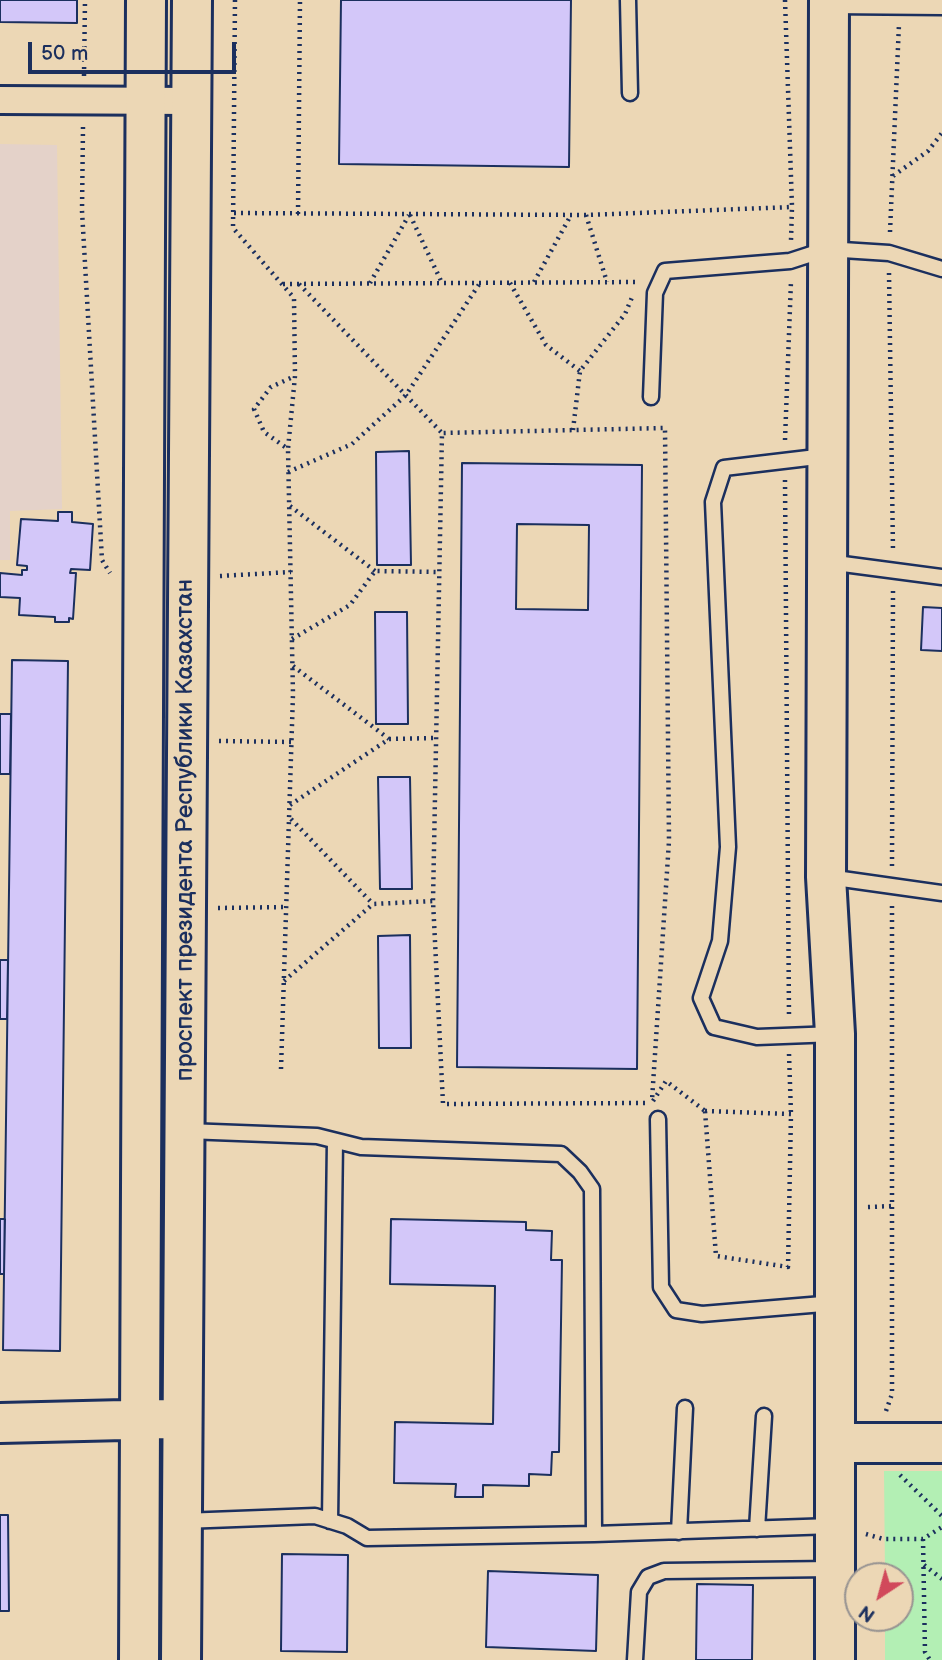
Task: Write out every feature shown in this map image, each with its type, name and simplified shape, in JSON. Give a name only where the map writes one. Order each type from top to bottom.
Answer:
[{"type":"main road","name":"проспект президента Республики Казахстан","points":[[139,1660],[146,0]]},
{"type":"main road","name":"проспект президента Республики Казахстан","points":[[181,1660],[192,0]]},
{"type":"main road","points":[[829,3],[827,877],[835,1034],[835,1443],[845,1529],[835,1569],[835,1660]]},
{"type":"main road","points":[[0,1423],[183,1418]]},
{"type":"main road","points":[[835,1443],[942,1443]]},
{"type":"street","points":[[0,100],[192,102]]},
{"type":"lane","points":[[628,0],[630,93]]},
{"type":"lane","points":[[829,3],[942,7]]},
{"type":"lane","points":[[650,397],[655,293],[665,271],[790,261],[827,249],[889,253],[942,269]]},
{"type":"lane","points":[[827,456],[724,468],[713,502],[728,847],[720,941],[701,998],[714,1027],[757,1037],[835,1034]]},
{"type":"lane","points":[[827,562],[942,577]]},
{"type":"lane","points":[[827,877],[942,893]]},
{"type":"lane","points":[[658,1119],[661,1287],[676,1310],[702,1314],[835,1303]]},
{"type":"lane","points":[[184,1131],[317,1136],[361,1147],[561,1154],[580,1171],[592,1189],[594,1534]]},
{"type":"lane","points":[[330,1521],[335,1141]]},
{"type":"lane","points":[[680,1532],[685,1408]]},
{"type":"lane","points":[[757,1529],[764,1416]]},
{"type":"lane","points":[[182,1521],[315,1517],[347,1526],[367,1538],[845,1529]]},
{"type":"lane","points":[[635,1660],[639,1592],[648,1577],[664,1571],[835,1569]]},
{"type":"path","points":[[235,0],[233,228],[294,298],[295,376],[288,449],[292,742],[281,1069]]},
{"type":"path","points":[[298,214],[300,0]]},
{"type":"path","points":[[705,1111],[716,1256],[788,1267],[791,1114],[788,1036],[790,993],[784,462],[792,291],[792,207],[785,0]]},
{"type":"path","points":[[900,6],[889,253],[894,571],[892,1394],[874,1443],[894,1469],[942,1516]]},
{"type":"path","points":[[892,177],[928,151],[942,133]]},
{"type":"path","points":[[234,213],[586,215],[792,207]]},
{"type":"path","points":[[410,214],[443,283]]},
{"type":"path","points":[[370,284],[410,214]]},
{"type":"path","points":[[534,282],[571,215]]},
{"type":"path","points":[[586,215],[607,282]]},
{"type":"path","points":[[283,284],[660,281]]},
{"type":"path","points":[[573,430],[580,371],[625,314],[639,282]]},
{"type":"path","points":[[288,472],[352,444],[405,395],[481,283]]},
{"type":"path","points":[[510,283],[546,345],[580,371]]},
{"type":"path","points":[[299,285],[442,433],[433,901],[443,1104],[652,1103]]},
{"type":"path","points":[[288,449],[264,432],[254,409],[271,387],[295,376]]},
{"type":"path","points":[[442,433],[665,428],[669,841],[652,1103]]},
{"type":"path","points":[[289,505],[375,571],[439,572]]},
{"type":"path","points":[[292,639],[351,605],[375,571]]},
{"type":"path","points":[[293,666],[389,739]]},
{"type":"path","points":[[290,805],[389,739],[436,738]]},
{"type":"path","points":[[187,740],[292,742]]},
{"type":"path","points":[[290,818],[373,904]]},
{"type":"path","points":[[284,981],[373,904],[433,901]]},
{"type":"path","points":[[186,908],[287,907]]},
{"type":"path","points":[[652,1103],[666,1081],[705,1111],[791,1114]]},
{"type":"path","points":[[845,1529],[883,1539],[923,1539],[942,1527]]},
{"type":"path","points":[[923,1539],[925,1652],[930,1660]]},
{"type":"path","points":[[924,1565],[942,1579]]},
{"type":"shaded area","points":[[0,144],[57,145],[62,509],[10,511],[10,560],[0,560]]},
{"type":"green space","points":[[884,1471],[942,1471],[942,1660],[885,1660],[885,1632],[914,1632],[914,1562],[885,1562]]},
{"type":"building","points":[[0,0],[77,0],[77,23],[0,22]]},
{"type":"building","points":[[341,0],[571,0],[569,167],[339,164]]},
{"type":"building","points":[[409,451],[411,565],[377,565],[376,452]]},
{"type":"building","points":[[462,463],[642,465],[637,1069],[457,1067]],"holes":[[[517,524],[589,525],[588,610],[516,609]]]},
{"type":"building","points":[[58,512],[72,512],[72,522],[93,524],[90,570],[71,569],[70,573],[76,573],[73,619],[69,618],[69,622],[55,622],[55,617],[19,615],[20,598],[0,597],[0,573],[22,575],[22,570],[27,570],[27,566],[17,565],[21,519],[58,521]]},
{"type":"building","points":[[923,607],[942,608],[942,651],[921,650]]},
{"type":"building","points":[[375,612],[407,612],[408,724],[376,724]]},
{"type":"building","points":[[12,660],[68,661],[60,1351],[3,1350]]},
{"type":"building","points":[[0,714],[11,714],[10,774],[0,774]]},
{"type":"building","points":[[378,777],[410,777],[412,889],[380,889]]},
{"type":"building","points":[[410,935],[411,1048],[379,1048],[378,936]]},
{"type":"building","points":[[0,960],[8,960],[7,1019],[0,1019]]},
{"type":"building","points":[[0,1219],[5,1219],[4,1274],[0,1274]]},
{"type":"building","points":[[391,1219],[526,1222],[526,1230],[552,1231],[551,1260],[562,1260],[559,1452],[552,1452],[551,1475],[529,1474],[529,1486],[483,1485],[483,1497],[455,1497],[456,1484],[394,1483],[395,1422],[493,1424],[495,1286],[390,1284]]},
{"type":"building","points":[[0,1515],[8,1515],[9,1611],[0,1611]]},
{"type":"building","points":[[282,1554],[348,1555],[347,1652],[281,1651]]},
{"type":"building","points":[[488,1571],[598,1575],[596,1651],[486,1647]]},
{"type":"building","points":[[697,1584],[753,1585],[752,1660],[696,1660]]}]
